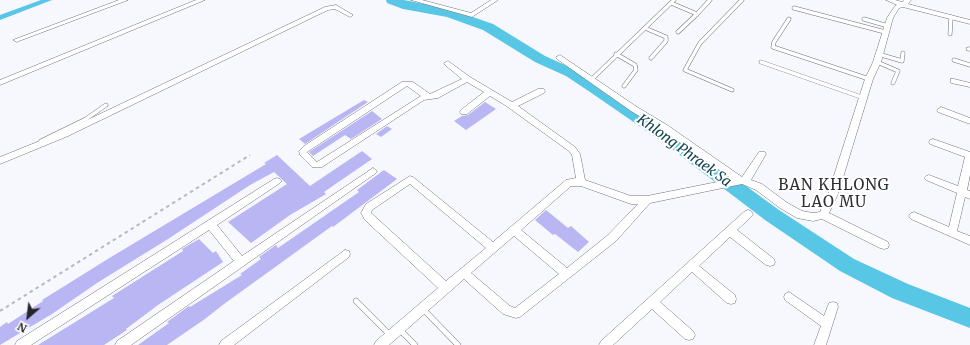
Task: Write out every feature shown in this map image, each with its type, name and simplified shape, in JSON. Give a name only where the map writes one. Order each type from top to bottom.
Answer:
[{"type":"street","points":[[17,40],[125,0]]},
{"type":"street","points":[[0,83],[202,0]]},
{"type":"street","points":[[309,16],[314,11],[338,0]]},
{"type":"street","points":[[414,0],[472,15],[495,0]]},
{"type":"street","points":[[889,0],[905,2],[970,22]]},
{"type":"street","points":[[823,215],[833,194],[869,79],[878,58],[886,29],[897,7],[905,2]]},
{"type":"street","points":[[0,161],[65,134],[309,16],[331,7],[338,8],[350,15]]},
{"type":"street","points":[[560,57],[592,78],[634,109],[664,126],[741,181],[759,187],[800,215],[813,217],[823,215],[884,245]]},
{"type":"street","points":[[448,63],[467,79],[490,92],[572,148],[576,154],[581,182]]},
{"type":"street","points":[[427,96],[410,84],[405,84],[304,150],[303,153],[315,165],[319,165],[416,101],[427,96],[435,96],[467,79]]},
{"type":"street","points":[[954,81],[970,85]]},
{"type":"street","points":[[511,106],[541,91]]},
{"type":"street","points":[[464,112],[490,92]]},
{"type":"street","points":[[941,110],[970,121]]},
{"type":"street","points":[[933,142],[970,156],[966,194],[952,233]]},
{"type":"street","points":[[380,345],[445,287],[569,182],[581,182],[626,198],[647,200],[741,181],[762,154]]},
{"type":"street","points":[[121,345],[374,171]]},
{"type":"street","points":[[929,178],[966,194]]},
{"type":"street","points":[[445,287],[368,217],[366,213],[369,207],[410,179],[492,247]]},
{"type":"street","points":[[21,345],[277,181]]},
{"type":"street","points":[[463,272],[507,310],[516,313],[612,238],[647,200]]},
{"type":"street","points":[[606,345],[748,214]]},
{"type":"street","points":[[914,216],[970,240]]},
{"type":"street","points":[[211,224],[241,262]]},
{"type":"street","points":[[514,230],[567,274]]},
{"type":"street","points":[[730,231],[770,262]]},
{"type":"street","points":[[225,345],[345,254]]},
{"type":"street","points":[[692,266],[732,299]]},
{"type":"street","points":[[789,297],[827,324]]},
{"type":"street","points":[[652,302],[689,335]]},
{"type":"street","points":[[820,345],[833,307]]},
{"type":"lane","points":[[678,32],[710,0]]},
{"type":"lane","points":[[732,90],[688,73],[684,70],[700,43],[742,0]]},
{"type":"lane","points":[[592,78],[672,1],[697,14]]},
{"type":"lane","points":[[794,8],[886,29]]},
{"type":"lane","points":[[950,34],[951,17]]},
{"type":"lane","points":[[790,19],[774,42],[773,47],[869,79]]},
{"type":"lane","points":[[864,19],[886,29]]},
{"type":"lane","points":[[645,28],[666,37],[666,41],[651,58]]},
{"type":"lane","points":[[893,83],[902,61],[903,52]]},
{"type":"lane","points":[[616,54],[635,66],[636,70],[624,86]]},
{"type":"lane","points":[[878,58],[902,61]]},
{"type":"lane","points":[[878,58],[898,72]]},
{"type":"lane","points":[[954,60],[970,65]]},
{"type":"lane","points":[[761,62],[864,98]]},
{"type":"lane","points":[[14,154],[82,121],[106,105]]},
{"type":"lane","points":[[356,300],[395,332],[415,345]]},
{"type":"lane","points":[[422,309],[458,345]]},
{"type":"path","points":[[0,311],[250,155]]},
{"type":"building","points":[[364,100],[368,102],[305,144],[299,139]]},
{"type":"building","points":[[485,102],[496,109],[466,130],[454,121],[462,116],[468,115]]},
{"type":"building","points":[[372,111],[382,119],[351,139],[345,135],[313,156],[309,152]]},
{"type":"building","points":[[387,126],[392,129],[381,137],[376,134]]},
{"type":"building","points":[[362,151],[372,159],[324,192],[326,194],[290,215],[251,243],[228,222],[287,184],[274,172],[250,185],[168,239],[97,283],[52,314],[0,345],[0,327],[7,322],[8,324],[43,301],[42,300],[266,164],[264,163],[277,155],[310,186]]},
{"type":"building","points":[[384,170],[397,179],[205,319],[167,345],[138,345],[169,323],[167,322],[189,306],[190,307],[242,275],[240,274],[261,259],[259,257],[276,245],[278,248],[359,192],[357,190]]},
{"type":"building","points":[[546,210],[568,228],[571,226],[589,242],[578,252],[555,234],[553,235],[535,220]]},
{"type":"building","points":[[199,239],[213,253],[216,251],[223,262],[158,305],[126,329],[127,330],[104,345],[38,345],[114,298],[112,296],[183,251],[182,249]]},
{"type":"waterway","points":[[0,18],[48,0]]},
{"type":"waterway","name":"Khlong Phraek Sa","points":[[392,0],[408,6],[450,13],[488,27],[540,59],[571,73],[595,88],[670,139],[772,215],[847,265],[900,291],[970,318]]},
{"type":"district","name":"BAN KHLONG LAO MU","points":[[834,194]]}]
